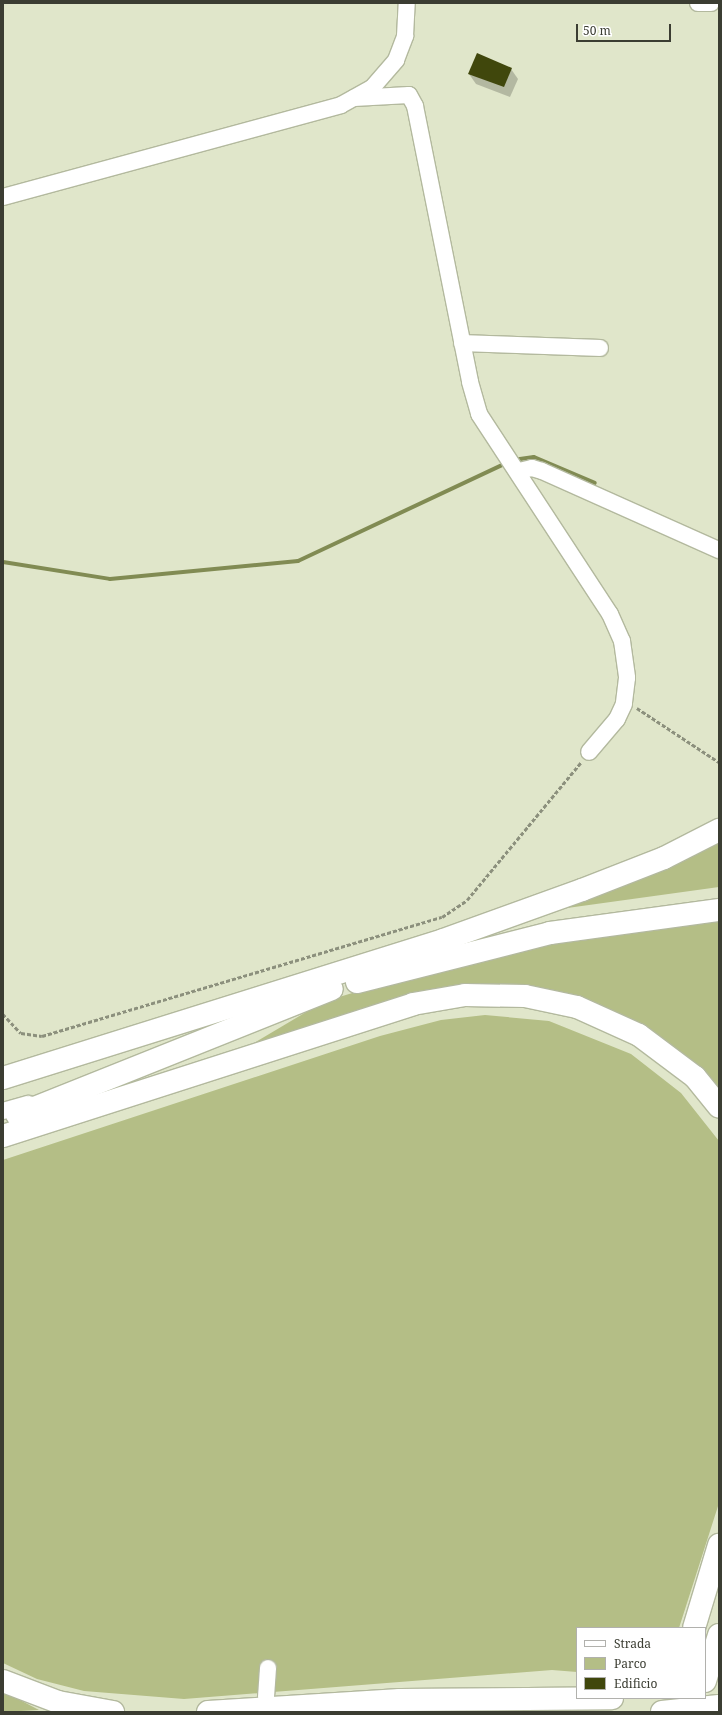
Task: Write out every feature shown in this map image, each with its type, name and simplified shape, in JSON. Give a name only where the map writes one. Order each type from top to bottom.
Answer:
[{"type":"highway","points":[[3,1082],[443,940],[582,890],[664,858],[719,830]]},
{"type":"highway","points":[[443,940],[605,910],[719,895]]},
{"type":"highway","points":[[3,1082],[424,963],[550,933],[719,910]]},
{"type":"highway","points":[[3,1121],[332,989]]},
{"type":"highway","points":[[3,1136],[413,1004],[465,995],[525,996],[578,1007],[640,1035],[695,1077],[719,1107]]},
{"type":"highway","points":[[694,1627],[719,1545]]},
{"type":"highway","points":[[706,1678],[719,1635]]},
{"type":"highway","points":[[3,1681],[58,1702],[113,1712]]},
{"type":"highway","points":[[706,1688],[719,1686]]},
{"type":"highway","points":[[208,1712],[400,1700],[576,1698]]},
{"type":"highway","points":[[474,1712],[602,1699]]},
{"type":"highway","points":[[669,1712],[673,1699]]},
{"type":"highway","points":[[695,1712],[700,1699]]},
{"type":"highway","points":[[662,1712],[719,1706]]},
{"type":"street","points":[[3,197],[341,105],[372,88],[396,60],[405,36],[407,3]]},
{"type":"street","points":[[354,98],[409,95],[415,106],[462,343],[479,414],[497,445],[518,471],[614,621],[626,661],[626,696],[617,719],[589,752]]},
{"type":"street","points":[[462,343],[600,348]]},
{"type":"street","points":[[518,471],[532,468],[542,471],[719,550]]},
{"type":"street","points":[[3,1111],[102,1082]]},
{"type":"street","points":[[266,1696],[268,1668]]},
{"type":"path","points":[[626,696],[646,715],[719,762]]},
{"type":"path","points":[[3,1014],[21,1033],[42,1036],[136,1005],[269,971],[448,914],[471,895],[589,752]]},
{"type":"green space","points":[[719,841],[719,887],[560,909]]},
{"type":"green space","points":[[719,919],[719,1096],[695,1070],[527,989],[244,1049],[323,1002],[437,967],[567,938]]},
{"type":"green space","points":[[485,1015],[549,1021],[631,1054],[681,1093],[719,1141],[719,1503],[679,1627],[576,1627],[576,1672],[552,1670],[184,1699],[84,1691],[37,1679],[3,1663],[3,1160],[380,1036],[441,1020]]},
{"type":"green space","points":[[3,1691],[39,1710],[3,1712]]},
{"type":"building","points":[[477,53],[512,68],[504,87],[468,74]]},
{"type":"waterway","points":[[513,460],[534,457],[595,483]]},
{"type":"waterway","points":[[3,562],[110,579],[298,561],[506,463]]}]
